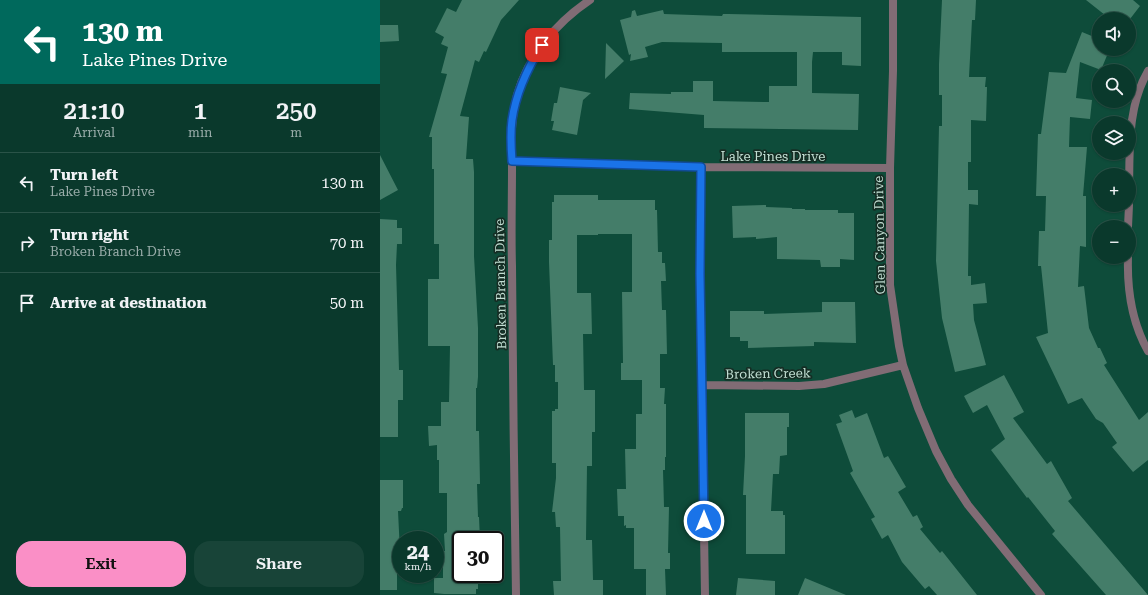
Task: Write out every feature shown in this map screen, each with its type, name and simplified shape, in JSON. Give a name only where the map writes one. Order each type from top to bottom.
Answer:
[{"type":"street","name":"Broken Branch Drive","points":[[516,595],[511,229],[512,120],[518,94],[528,68],[542,45],[559,24],[590,0]]},
{"type":"street","name":"Glen Canyon Drive","points":[[893,0],[893,72],[890,168],[890,285],[903,365],[918,408],[936,452],[951,479],[968,505],[1041,595]]},
{"type":"street","points":[[1129,168],[1130,128],[1132,115],[1139,90],[1148,71]]},
{"type":"street","name":"Lake Pines Drive","points":[[512,161],[701,167],[890,168]]},
{"type":"street","points":[[701,167],[700,274],[703,385],[705,595]]},
{"type":"street","points":[[1128,264],[1131,306],[1139,333],[1148,351]]},
{"type":"street","name":"Broken Creek","points":[[703,385],[799,386],[824,384],[903,365]]},
{"type":"building","points":[[462,0],[519,0],[501,20],[486,52],[484,51],[479,62],[475,60],[460,116],[469,117],[466,159],[473,159],[474,172],[474,256],[478,328],[476,431],[479,431],[480,484],[477,484],[480,531],[452,531],[452,583],[478,583],[476,594],[434,593],[434,583],[444,583],[444,534],[447,532],[447,493],[439,493],[439,460],[437,460],[437,445],[429,446],[428,426],[441,426],[441,402],[449,402],[450,346],[428,346],[428,279],[439,279],[439,244],[434,244],[434,169],[432,169],[432,137],[429,137],[447,74],[441,73],[448,47],[441,44],[444,37],[435,32],[447,8],[456,12]]},
{"type":"building","points":[[942,0],[976,0],[975,20],[972,20],[969,77],[986,77],[985,87],[987,87],[986,121],[971,120],[971,162],[968,162],[968,190],[978,190],[978,205],[969,204],[968,276],[971,276],[971,285],[985,283],[987,303],[973,304],[974,320],[986,365],[955,372],[942,318],[936,261],[939,126],[942,126],[942,95],[939,95],[939,64]]},
{"type":"building","points":[[1086,0],[1133,0],[1140,6],[1135,12],[1101,12]]},
{"type":"building","points":[[635,10],[637,16],[663,10],[664,14],[861,17],[861,66],[842,65],[842,52],[813,52],[812,62],[812,93],[859,94],[858,130],[704,128],[704,115],[629,109],[630,93],[671,94],[671,92],[693,92],[693,81],[713,81],[713,101],[769,102],[769,86],[797,86],[797,52],[722,52],[722,43],[662,42],[645,47],[648,57],[630,61],[631,54],[629,55],[620,20],[631,17],[632,11]]},
{"type":"building","points":[[380,25],[398,25],[399,41],[380,42]]},
{"type":"building","points":[[1082,32],[1092,36],[1092,56],[1107,56],[1103,64],[1092,64],[1092,67],[1080,62],[1076,98],[1092,100],[1090,119],[1070,117],[1069,147],[1087,147],[1083,196],[1086,196],[1086,247],[1080,246],[1078,287],[1084,286],[1089,328],[1107,363],[1104,365],[1139,420],[1148,412],[1148,460],[1133,472],[1112,447],[1117,443],[1103,423],[1096,419],[1082,398],[1068,404],[1036,337],[1048,333],[1041,266],[1038,266],[1039,231],[1045,231],[1046,196],[1036,196],[1038,134],[1041,134],[1049,72],[1066,73]]},
{"type":"building","points":[[606,43],[624,61],[605,79]]},
{"type":"building","points":[[560,87],[591,93],[583,100],[577,135],[552,130],[554,121],[551,121],[554,103],[557,103]]},
{"type":"building","points":[[380,155],[398,190],[380,200]]},
{"type":"building","points":[[554,195],[598,195],[598,200],[655,200],[655,210],[657,210],[658,252],[662,252],[662,263],[665,263],[666,281],[661,281],[662,310],[666,310],[667,354],[660,354],[660,388],[665,388],[664,404],[666,404],[666,457],[665,470],[663,470],[664,507],[669,507],[668,553],[670,553],[670,569],[665,569],[666,595],[646,595],[646,569],[634,569],[634,528],[626,528],[626,525],[624,526],[624,516],[618,516],[617,489],[626,489],[625,449],[636,449],[636,414],[642,414],[642,380],[621,380],[621,363],[623,363],[622,292],[632,292],[632,234],[598,234],[577,235],[577,293],[591,293],[592,334],[583,334],[584,390],[595,390],[595,432],[592,432],[592,466],[587,466],[586,540],[592,540],[593,580],[603,580],[603,595],[554,595],[553,581],[561,581],[560,527],[556,527],[555,512],[552,512],[556,478],[556,463],[552,463],[552,411],[558,409],[558,382],[555,382],[555,365],[553,365],[549,262],[549,240],[552,240],[552,202],[554,202]]},
{"type":"building","points":[[766,205],[766,207],[805,210],[838,210],[838,213],[854,213],[854,260],[840,259],[840,267],[821,267],[820,260],[777,259],[777,237],[756,239],[756,237],[733,238],[732,206]]},
{"type":"building","points":[[380,219],[397,220],[397,228],[402,228],[402,244],[397,244],[396,265],[399,370],[403,370],[403,400],[398,400],[398,437],[380,437]]},
{"type":"building","points":[[822,302],[855,302],[856,343],[814,342],[814,346],[748,348],[748,341],[740,341],[740,337],[730,337],[730,311],[764,311],[764,314],[822,312]]},
{"type":"building","points":[[1004,375],[1024,412],[1013,418],[1047,464],[1051,461],[1072,498],[1068,501],[1148,595],[1106,595],[1052,534],[1055,531],[1028,497],[1027,498],[991,450],[1005,439],[987,405],[973,413],[964,396]]},
{"type":"building","points":[[852,410],[855,418],[867,413],[884,458],[888,456],[906,487],[898,492],[913,517],[917,515],[923,527],[920,529],[940,553],[942,551],[977,595],[937,595],[929,586],[925,589],[902,562],[888,535],[882,539],[871,519],[875,517],[850,473],[853,471],[836,424],[842,422],[839,415]]},
{"type":"building","points":[[745,413],[789,413],[789,427],[787,427],[787,455],[780,456],[779,474],[773,474],[771,511],[783,511],[783,515],[785,515],[785,554],[746,554],[746,495],[743,495]]},
{"type":"building","points":[[380,480],[403,480],[403,508],[401,511],[398,511],[399,531],[392,531],[392,583],[397,583],[397,590],[380,590]]},
{"type":"building","points":[[738,578],[775,581],[775,595],[736,595]]},
{"type":"building","points":[[805,578],[846,595],[798,595]]},
{"type":"route","points":[[542,45],[528,68],[518,94],[512,120],[512,161],[701,167],[700,274],[703,385],[704,521]]}]
